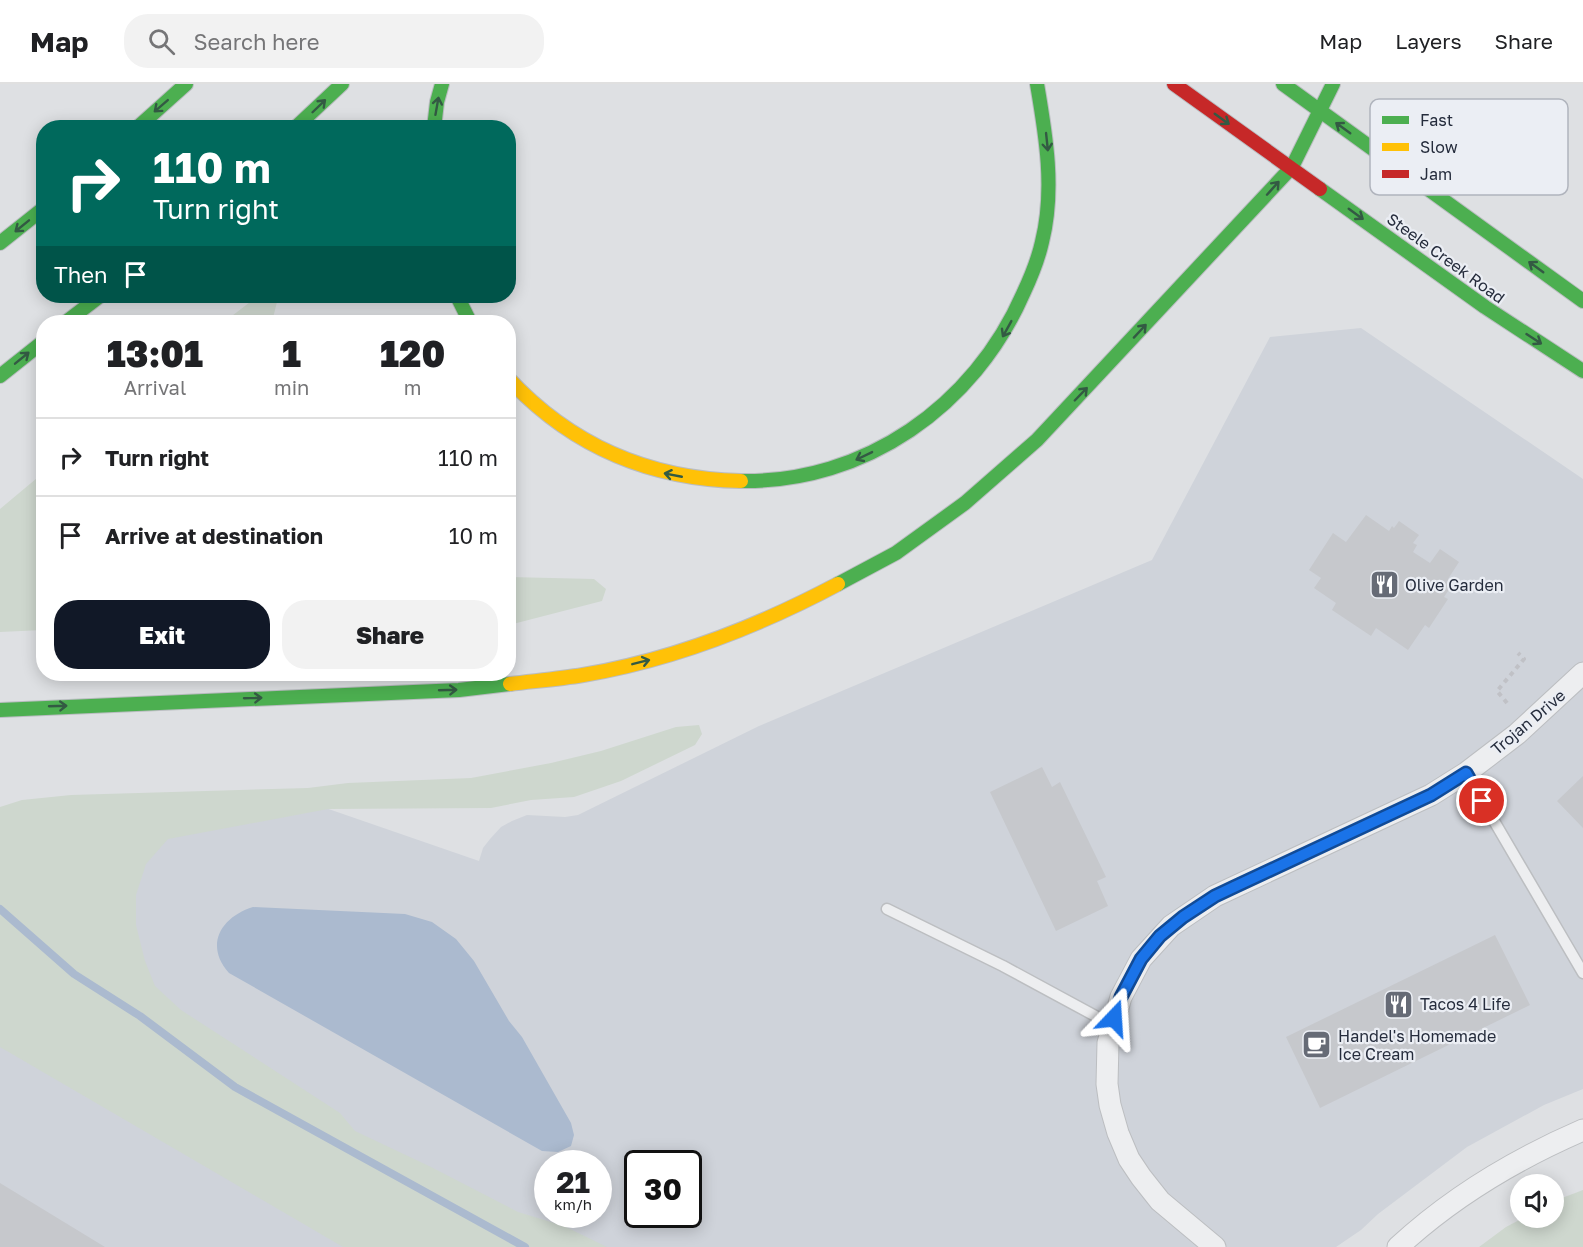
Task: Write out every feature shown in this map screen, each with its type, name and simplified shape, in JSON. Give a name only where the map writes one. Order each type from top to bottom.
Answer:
[{"type":"main road","points":[[146,120],[186,84]]},
{"type":"main road","points":[[304,120],[342,84]]},
{"type":"main road","points":[[435,120],[442,84]]},
{"type":"main road","points":[[516,386],[541,410],[580,438],[620,459],[679,476],[722,483],[774,481],[815,474],[860,459],[894,441],[941,409],[975,374],[1002,338],[1021,303],[1037,261],[1047,216],[1050,175],[1045,126],[1037,84]]},
{"type":"main road","name":"Steele Creek Road","points":[[1174,84],[1485,307],[1583,371]]},
{"type":"main road","points":[[1283,84],[1370,148]]},
{"type":"main road","points":[[0,710],[459,690],[522,684],[583,675],[642,662],[765,621],[896,553],[965,503],[1037,440],[1292,167],[1333,84]]},
{"type":"main road","points":[[1435,195],[1583,301]]},
{"type":"main road","points":[[0,243],[36,214]]},
{"type":"main road","points":[[75,315],[91,303]]},
{"type":"main road","points":[[0,376],[36,347]]},
{"type":"street","name":"Trojan Drive","points":[[1215,1247],[1160,1201],[1130,1159],[1118,1133],[1107,1084],[1108,1043],[1121,997],[1141,959],[1160,936],[1183,917],[1226,891],[1431,795],[1466,773],[1517,734],[1583,674]]},
{"type":"street","points":[[1398,1247],[1420,1227],[1487,1180],[1530,1155],[1583,1130]]},
{"type":"lane","points":[[1466,773],[1583,973]]},
{"type":"lane","points":[[887,909],[983,956],[1112,1025]]},
{"type":"path","points":[[1507,703],[1497,690],[1524,659],[1518,653]]},
{"type":"shaded area","points":[[249,303],[277,303],[274,315],[233,315]]},
{"type":"shaded area","points":[[1361,328],[1583,479],[1583,1089],[1544,1105],[1467,1147],[1336,1247],[0,1247],[0,850],[288,795],[479,861],[483,848],[490,839],[501,827],[512,821],[527,815],[565,817],[578,815],[759,726],[1152,560],[1270,337]]},
{"type":"shaded area","points":[[36,479],[36,630],[0,632],[0,509]]},
{"type":"shaded area","points":[[516,577],[594,579],[606,589],[602,601],[516,623]]},
{"type":"shaded area","points":[[699,725],[702,734],[695,745],[621,781],[574,797],[531,800],[491,808],[328,809],[168,839],[146,864],[136,895],[136,925],[145,961],[155,986],[181,1010],[340,1113],[355,1131],[518,1212],[534,1217],[534,1228],[568,1228],[607,1247],[343,1247],[0,1047],[0,807],[22,800],[71,795],[308,788],[348,783],[471,778],[601,751],[676,727]]},
{"type":"shaded area","points":[[1583,1190],[1583,1247],[1479,1247],[1510,1225],[1510,1228],[1564,1228],[1564,1197]]},
{"type":"water","points":[[253,907],[405,914],[432,922],[456,939],[474,961],[509,1021],[522,1037],[571,1123],[574,1135],[571,1146],[562,1150],[540,1150],[229,973],[222,963],[217,942],[225,925]]},
{"type":"building","name":"Olive Garden","points":[[1366,515],[1389,531],[1399,521],[1419,535],[1413,543],[1417,545],[1413,552],[1430,563],[1440,549],[1459,562],[1448,579],[1454,582],[1444,597],[1448,599],[1429,628],[1425,625],[1408,650],[1376,628],[1371,636],[1332,610],[1336,603],[1314,588],[1321,578],[1309,570],[1333,533],[1346,542]]},
{"type":"building","points":[[1042,767],[1052,787],[1060,782],[1106,877],[1097,881],[1108,906],[1056,931],[990,792]]},
{"type":"building","points":[[1583,776],[1583,828],[1557,801]]},
{"type":"building","points":[[1495,935],[1530,1005],[1320,1108],[1286,1037]]},
{"type":"building","points":[[0,1183],[105,1247],[0,1247]]},
{"type":"waterway","points":[[0,909],[74,974],[140,1016],[235,1087],[525,1247]]},
{"type":"traffic: fast","points":[[146,120],[186,84]]},
{"type":"traffic: fast","points":[[304,120],[342,84]]},
{"type":"traffic: fast","points":[[435,120],[442,84]]},
{"type":"traffic: fast","points":[[741,481],[787,478],[830,468],[872,452],[910,430],[945,403],[976,371],[1002,334],[1023,294],[1042,242],[1049,183],[1046,143],[1037,84]]},
{"type":"traffic: fast","points":[[1283,84],[1370,147]]},
{"type":"traffic: fast","points":[[838,584],[896,553],[965,503],[1037,440],[1292,167],[1333,84]]},
{"type":"traffic: fast","points":[[1320,189],[1485,307],[1583,371]]},
{"type":"traffic: fast","points":[[1436,195],[1583,301]]},
{"type":"traffic: fast","points":[[0,243],[36,214]]},
{"type":"traffic: fast","points":[[75,315],[91,303]]},
{"type":"traffic: fast","points":[[460,303],[466,315]]},
{"type":"traffic: fast","points":[[0,376],[36,347]]},
{"type":"traffic: fast","points":[[0,710],[459,690],[510,684]]},
{"type":"traffic: slow","points":[[516,386],[558,422],[585,440],[614,454],[675,474],[741,481]]},
{"type":"traffic: slow","points":[[510,684],[616,669],[682,651],[777,614],[838,584]]},
{"type":"traffic: jam","points":[[1174,84],[1320,189]]},
{"type":"place","name":"Olive Garden","points":[[1384,585]]},
{"type":"place","name":"Tacos 4 Life","points":[[1399,1004]]},
{"type":"place","name":"Handel's Homemade Ice Cream","points":[[1317,1045]]},
{"type":"route","points":[[1114,1018],[1130,978],[1151,946],[1171,926],[1215,896],[1431,795],[1466,773],[1482,801]]}]
